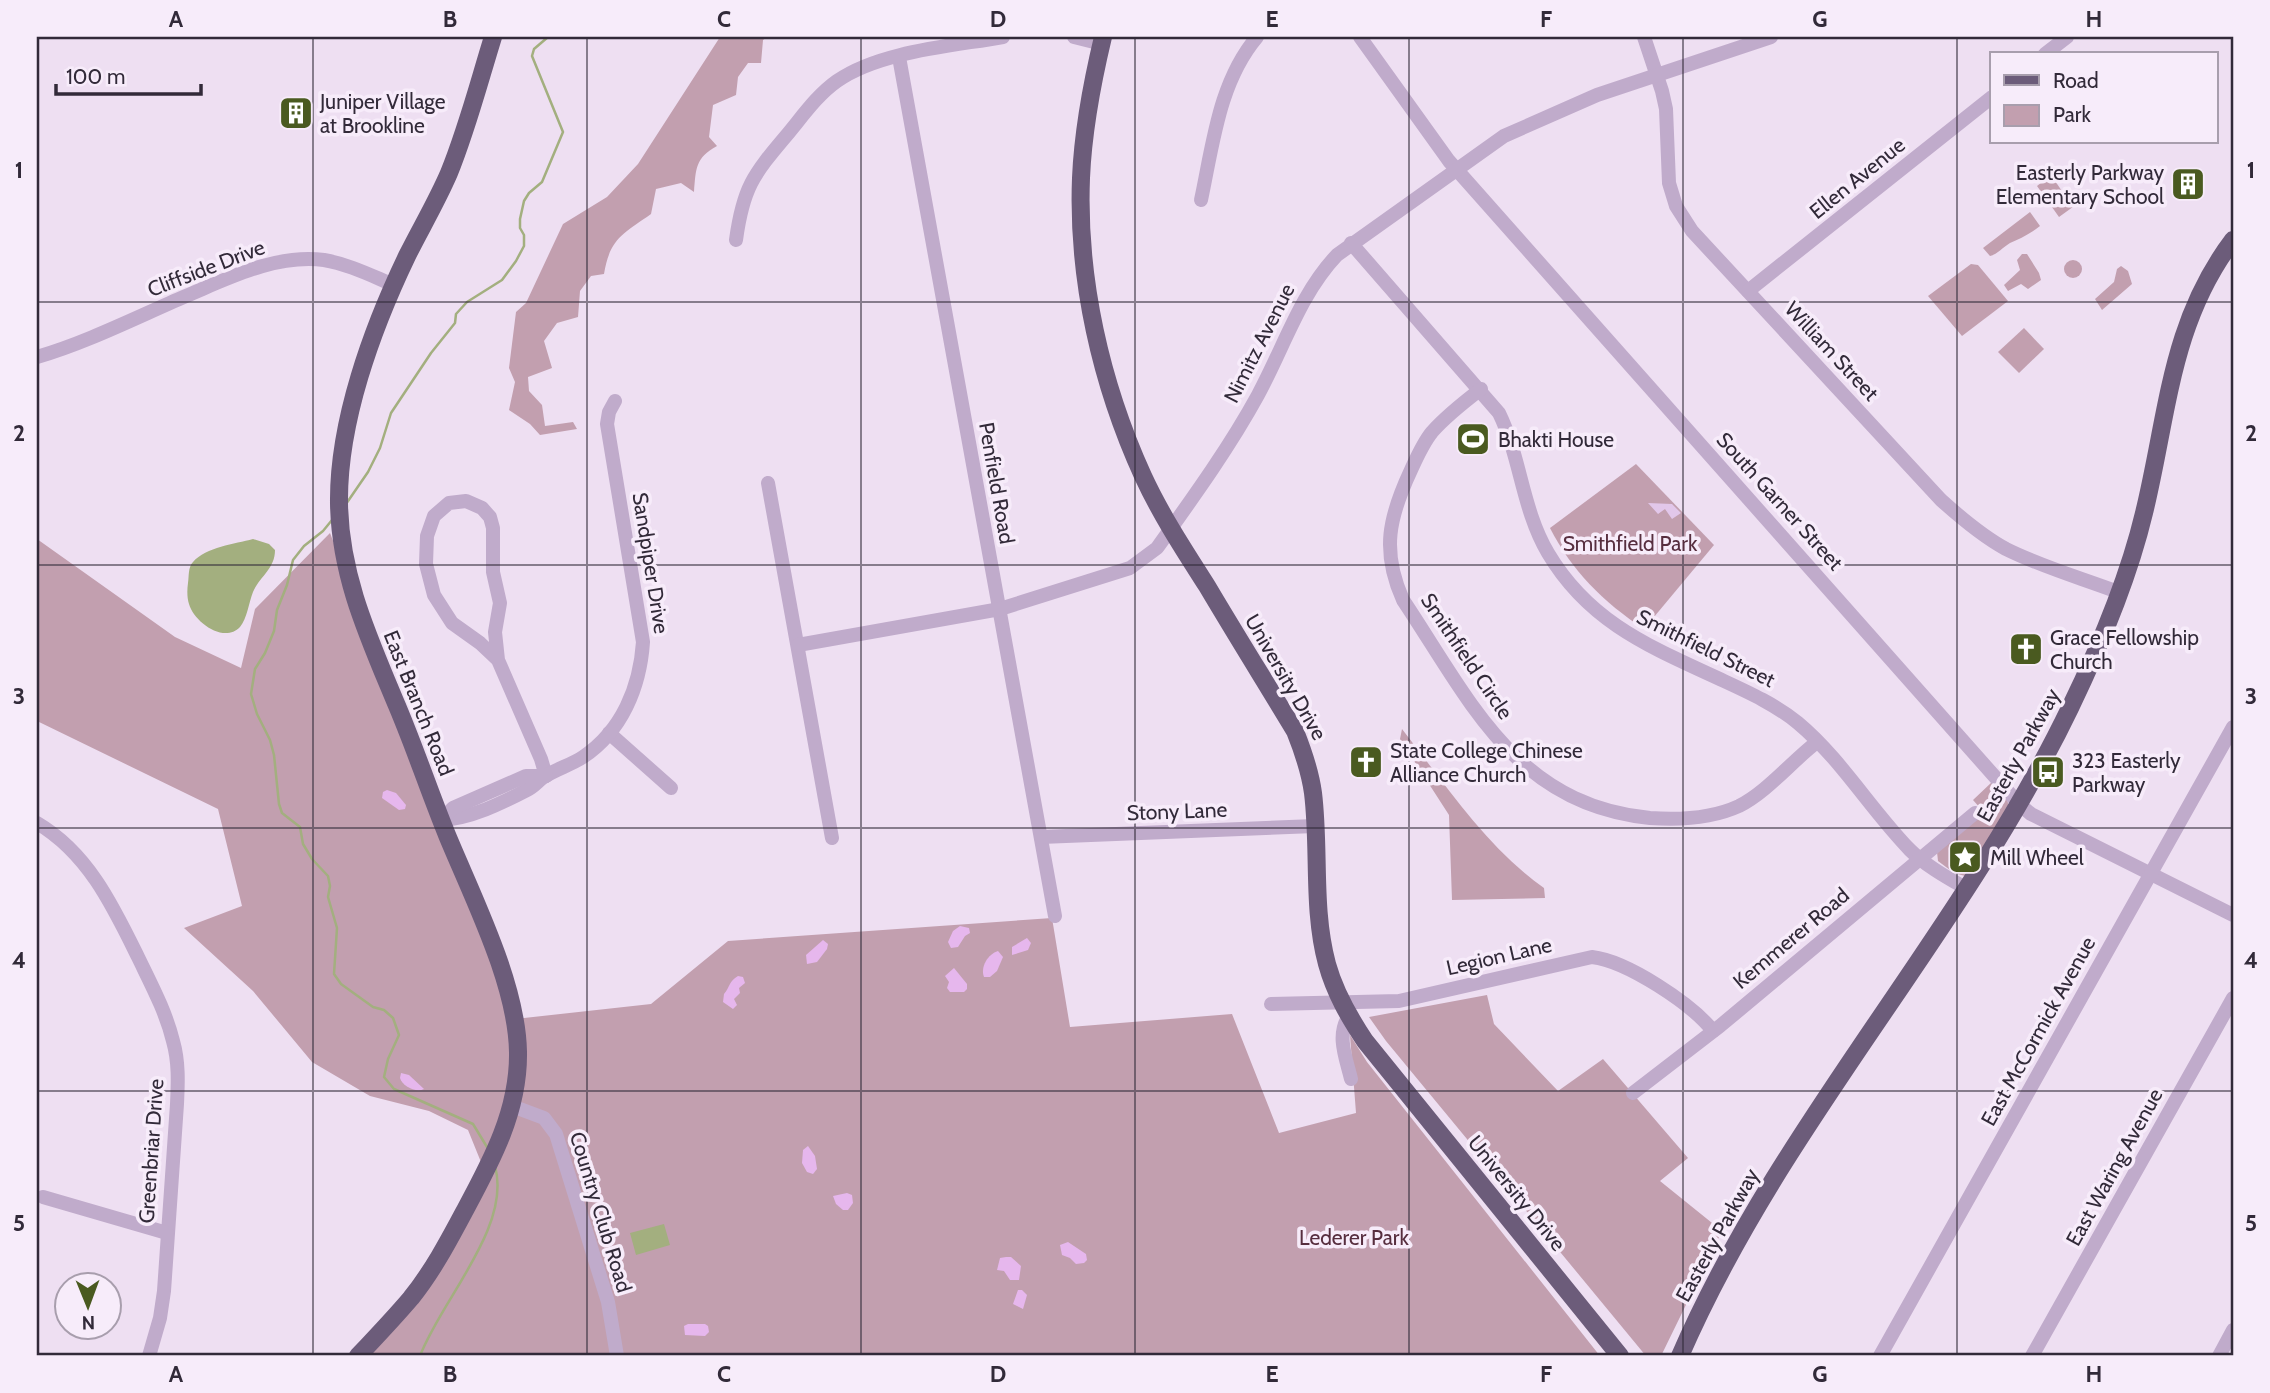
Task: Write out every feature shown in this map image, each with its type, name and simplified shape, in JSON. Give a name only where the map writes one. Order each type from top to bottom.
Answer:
[{"type":"main road","name":"East Branch Road","points":[[358,1356],[412,1296],[444,1248],[499,1143],[512,1106],[517,1073],[515,1019],[506,982],[360,618],[341,540],[340,480],[345,428],[394,285],[447,177],[463,137],[493,37]]},
{"type":"main road","name":"University Drive","points":[[1102,41],[1087,114],[1081,176],[1083,257],[1102,358],[1119,415],[1143,475],[1171,528],[1295,731],[1308,763],[1313,791],[1320,928],[1327,964],[1345,1009],[1365,1041],[1620,1356]]},
{"type":"main road","name":"Easterly Parkway","points":[[1680,1356],[1726,1261],[1782,1165],[1967,889],[2041,768],[2072,704],[2119,592],[2145,512],[2172,379],[2187,324],[2206,281],[2233,240]]},
{"type":"street","points":[[736,240],[740,208],[749,185],[759,169],[823,92],[853,71],[899,57],[1003,37]]},
{"type":"street","points":[[1074,37],[1102,41]]},
{"type":"street","points":[[1201,200],[1228,83],[1237,64],[1257,37]]},
{"type":"street","name":"South Garner Street","points":[[1360,37],[1456,169],[2019,804],[2031,814],[2233,915]]},
{"type":"street","name":"William Street","points":[[1644,37],[1666,109],[1666,166],[1669,183],[1676,206],[1692,231],[1941,500],[1968,524],[2006,548],[2046,566],[2119,592]]},
{"type":"street","name":"Nimitz Avenue","points":[[798,645],[1000,609],[1130,568],[1157,548],[1171,528],[1257,397],[1320,273],[1351,243],[1504,136],[1597,95],[1771,37]]},
{"type":"street","points":[[2048,52],[2067,37]]},
{"type":"street","name":"Penfield Road","points":[[899,57],[1055,916]]},
{"type":"street","name":"Ellen Avenue","points":[[1748,291],[1990,99]]},
{"type":"street","name":"Smithfield Street","points":[[1351,243],[1492,402],[1505,425],[1528,509],[1541,541],[1563,576],[1584,600],[1616,627],[1642,643],[1770,704],[1796,721],[1920,859],[1967,889]]},
{"type":"street","name":"Cliffside Drive","points":[[37,357],[248,271],[283,261],[304,259],[338,263],[394,285]]},
{"type":"street","name":"Smithfield Circle","points":[[1481,389],[1441,423],[1420,451],[1392,519],[1389,558],[1394,580],[1403,600],[1492,732],[1511,754],[1543,780],[1586,803],[1634,816],[1692,818],[1740,806],[1817,742]]},
{"type":"street","name":"Sandpiper Drive","points":[[441,820],[453,808],[527,776],[546,776],[585,755],[620,720],[636,685],[643,642],[607,424],[615,401]]},
{"type":"street","points":[[768,483],[832,838]]},
{"type":"street","points":[[498,660],[479,642],[452,623],[434,595],[428,575],[426,553],[431,522],[449,503],[466,501],[482,508],[490,517],[494,528],[493,572],[500,603],[495,632],[498,660],[546,776]]},
{"type":"street","points":[[479,642],[497,618]]},
{"type":"street","name":"East McCormick Avenue","points":[[1880,1356],[2233,727]]},
{"type":"street","points":[[609,733],[671,788]]},
{"type":"street","name":"Kemmerer Road","points":[[1633,1093],[1713,1031],[1975,813]]},
{"type":"street","name":"Greenbriar Drive","points":[[37,823],[64,841],[102,887],[164,1012],[173,1040],[178,1076],[177,1104],[160,1318],[149,1356]]},
{"type":"street","name":"Stony Lane","points":[[1041,837],[1315,826]]},
{"type":"street","name":"Legion Lane","points":[[1271,1004],[1345,1009],[1399,1001],[1592,957],[1616,964],[1678,999],[1697,1012],[1713,1031]]},
{"type":"street","name":"East Waring Avenue","points":[[2032,1356],[2233,998]]},
{"type":"street","points":[[1345,1009],[1342,1040],[1351,1079]]},
{"type":"street","name":"Country Club Road","points":[[512,1106],[544,1118],[556,1133],[606,1294],[617,1356]]},
{"type":"street","points":[[43,1197],[167,1233]]},
{"type":"street","points":[[2219,1356],[2233,1331]]},
{"type":"green space","points":[[720,37],[767,37],[763,40],[761,63],[748,63],[738,77],[736,95],[713,105],[709,137],[717,146],[704,155],[698,165],[694,192],[681,183],[656,189],[651,214],[619,238],[610,252],[604,274],[591,276],[580,291],[578,317],[557,323],[544,341],[552,368],[528,377],[529,391],[542,405],[545,426],[573,422],[577,429],[540,435],[530,424],[509,410],[515,382],[509,368],[516,312],[526,303],[563,224],[607,197],[638,164]]},
{"type":"green space","points":[[2051,175],[2068,200],[2073,197],[2077,204],[2059,217],[2037,186]]},
{"type":"green space","points":[[2030,212],[2040,226],[1990,256],[1983,248]]},
{"type":"green space","points":[[2022,254],[2027,254],[2041,280],[2028,289],[2021,284],[2008,291],[2004,285],[2020,270],[2017,260]]},
{"type":"green space","points":[[2073,260],[2079,263],[2082,269],[2079,275],[2073,278],[2067,275],[2064,269],[2067,263]]},
{"type":"green space","points":[[1971,264],[1978,265],[2008,301],[1962,336],[1928,296]]},
{"type":"green space","points":[[2121,266],[2128,271],[2132,284],[2102,310],[2095,299],[2114,282],[2117,269]]},
{"type":"green space","points":[[2024,328],[2044,349],[2019,373],[1998,352]]},
{"type":"green space","name":"Smithfield Park","points":[[1636,464],[1714,545],[1644,629],[1590,585],[1568,558],[1550,528]]},
{"type":"green space","name":"Lederer Park","points":[[330,533],[515,1019],[651,1004],[728,941],[1052,918],[1070,1027],[1232,1014],[1279,1133],[1356,1113],[1350,1035],[1367,1062],[1600,1356],[358,1356],[379,1334],[485,1172],[468,1130],[429,1111],[370,1096],[312,1062],[253,991],[184,928],[242,906],[218,809],[37,721],[37,539],[175,637],[241,668],[255,609]]},
{"type":"green space","points":[[1402,729],[1485,834],[1544,888],[1545,898],[1452,900],[1449,815],[1400,739]]},
{"type":"green space","points":[[1992,782],[2007,799],[2009,807],[1965,876],[1954,873],[1938,861],[1937,852],[1981,813],[1973,800]]},
{"type":"green space","points":[[1487,995],[1494,1024],[1558,1091],[1603,1059],[1688,1158],[1660,1181],[1722,1231],[1661,1356],[1646,1356],[1369,1017]]},
{"type":"sand","points":[[387,790],[396,793],[406,805],[405,809],[399,810],[382,798],[383,792]]},
{"type":"sand","points":[[960,926],[969,928],[970,933],[958,947],[951,948],[948,942],[953,931]]},
{"type":"sand","points":[[1027,938],[1031,943],[1028,950],[1012,955],[1012,947]]},
{"type":"sand","points":[[823,940],[828,944],[827,949],[817,962],[807,964],[806,955]]},
{"type":"sand","points":[[998,951],[1003,957],[997,971],[990,977],[984,977],[986,961]]},
{"type":"sand","points":[[954,968],[967,984],[964,992],[950,992],[947,988],[949,982],[945,976]]},
{"type":"sand","points":[[738,976],[743,977],[745,983],[739,988],[740,993],[734,999],[737,1005],[733,1009],[723,1002],[724,994]]},
{"type":"sand","points":[[401,1073],[409,1075],[424,1089],[417,1090],[406,1086],[401,1081]]},
{"type":"sand","points":[[808,1146],[815,1156],[817,1169],[813,1174],[807,1172],[802,1163],[803,1150]]},
{"type":"sand","points":[[847,1193],[852,1195],[853,1203],[848,1210],[843,1210],[836,1204],[833,1196]]},
{"type":"sand","points":[[1068,1242],[1086,1254],[1087,1260],[1084,1263],[1076,1264],[1062,1255],[1060,1245]]},
{"type":"sand","points":[[1011,1257],[1021,1266],[1019,1280],[1010,1280],[1004,1271],[997,1270],[1000,1258]]},
{"type":"sand","points":[[1018,1290],[1027,1295],[1023,1309],[1013,1304]]},
{"type":"sand","points":[[705,1324],[709,1332],[705,1336],[685,1335],[684,1326]]},
{"type":"shaded area","points":[[1648,503],[1672,504],[1681,513],[1672,519],[1665,509],[1658,514]]},
{"type":"shaded area","points":[[253,539],[269,544],[275,550],[273,562],[256,586],[240,627],[226,633],[210,629],[197,618],[189,604],[187,591],[190,566],[213,549]]},
{"type":"shaded area","points":[[664,1224],[670,1245],[636,1255],[630,1233]]},
{"type":"waterway","points":[[346,504],[368,472],[380,448],[391,413],[431,353],[455,323],[456,314],[467,302],[502,280],[524,246],[524,235],[520,228],[524,201],[542,182],[563,132],[532,56],[534,49],[548,37]]},
{"type":"waterway","points":[[332,520],[293,560],[277,610],[274,631],[255,669],[251,694],[274,755],[282,813],[300,827],[303,844],[312,859],[328,876],[328,897],[337,928],[334,974],[341,984],[393,1018],[399,1035],[388,1059],[384,1077],[394,1089],[473,1124],[487,1147]]},
{"type":"waterway","points":[[420,1356],[484,1238],[498,1189],[495,1166]]},
{"type":"place","name":"Juniper Village at Brookline","points":[[296,113]]},
{"type":"place","name":"Easterly Parkway Elementary School","points":[[2188,184]]},
{"type":"place","name":"Bhakti House","points":[[1473,439]]},
{"type":"place","name":"Grace Fellowship Church","points":[[2026,649]]},
{"type":"place","name":"State College Chinese Alliance Church","points":[[1366,762]]},
{"type":"place","name":"323 Easterly Parkway","points":[[2048,772]]},
{"type":"place","name":"Mill Wheel","points":[[1965,857]]}]
